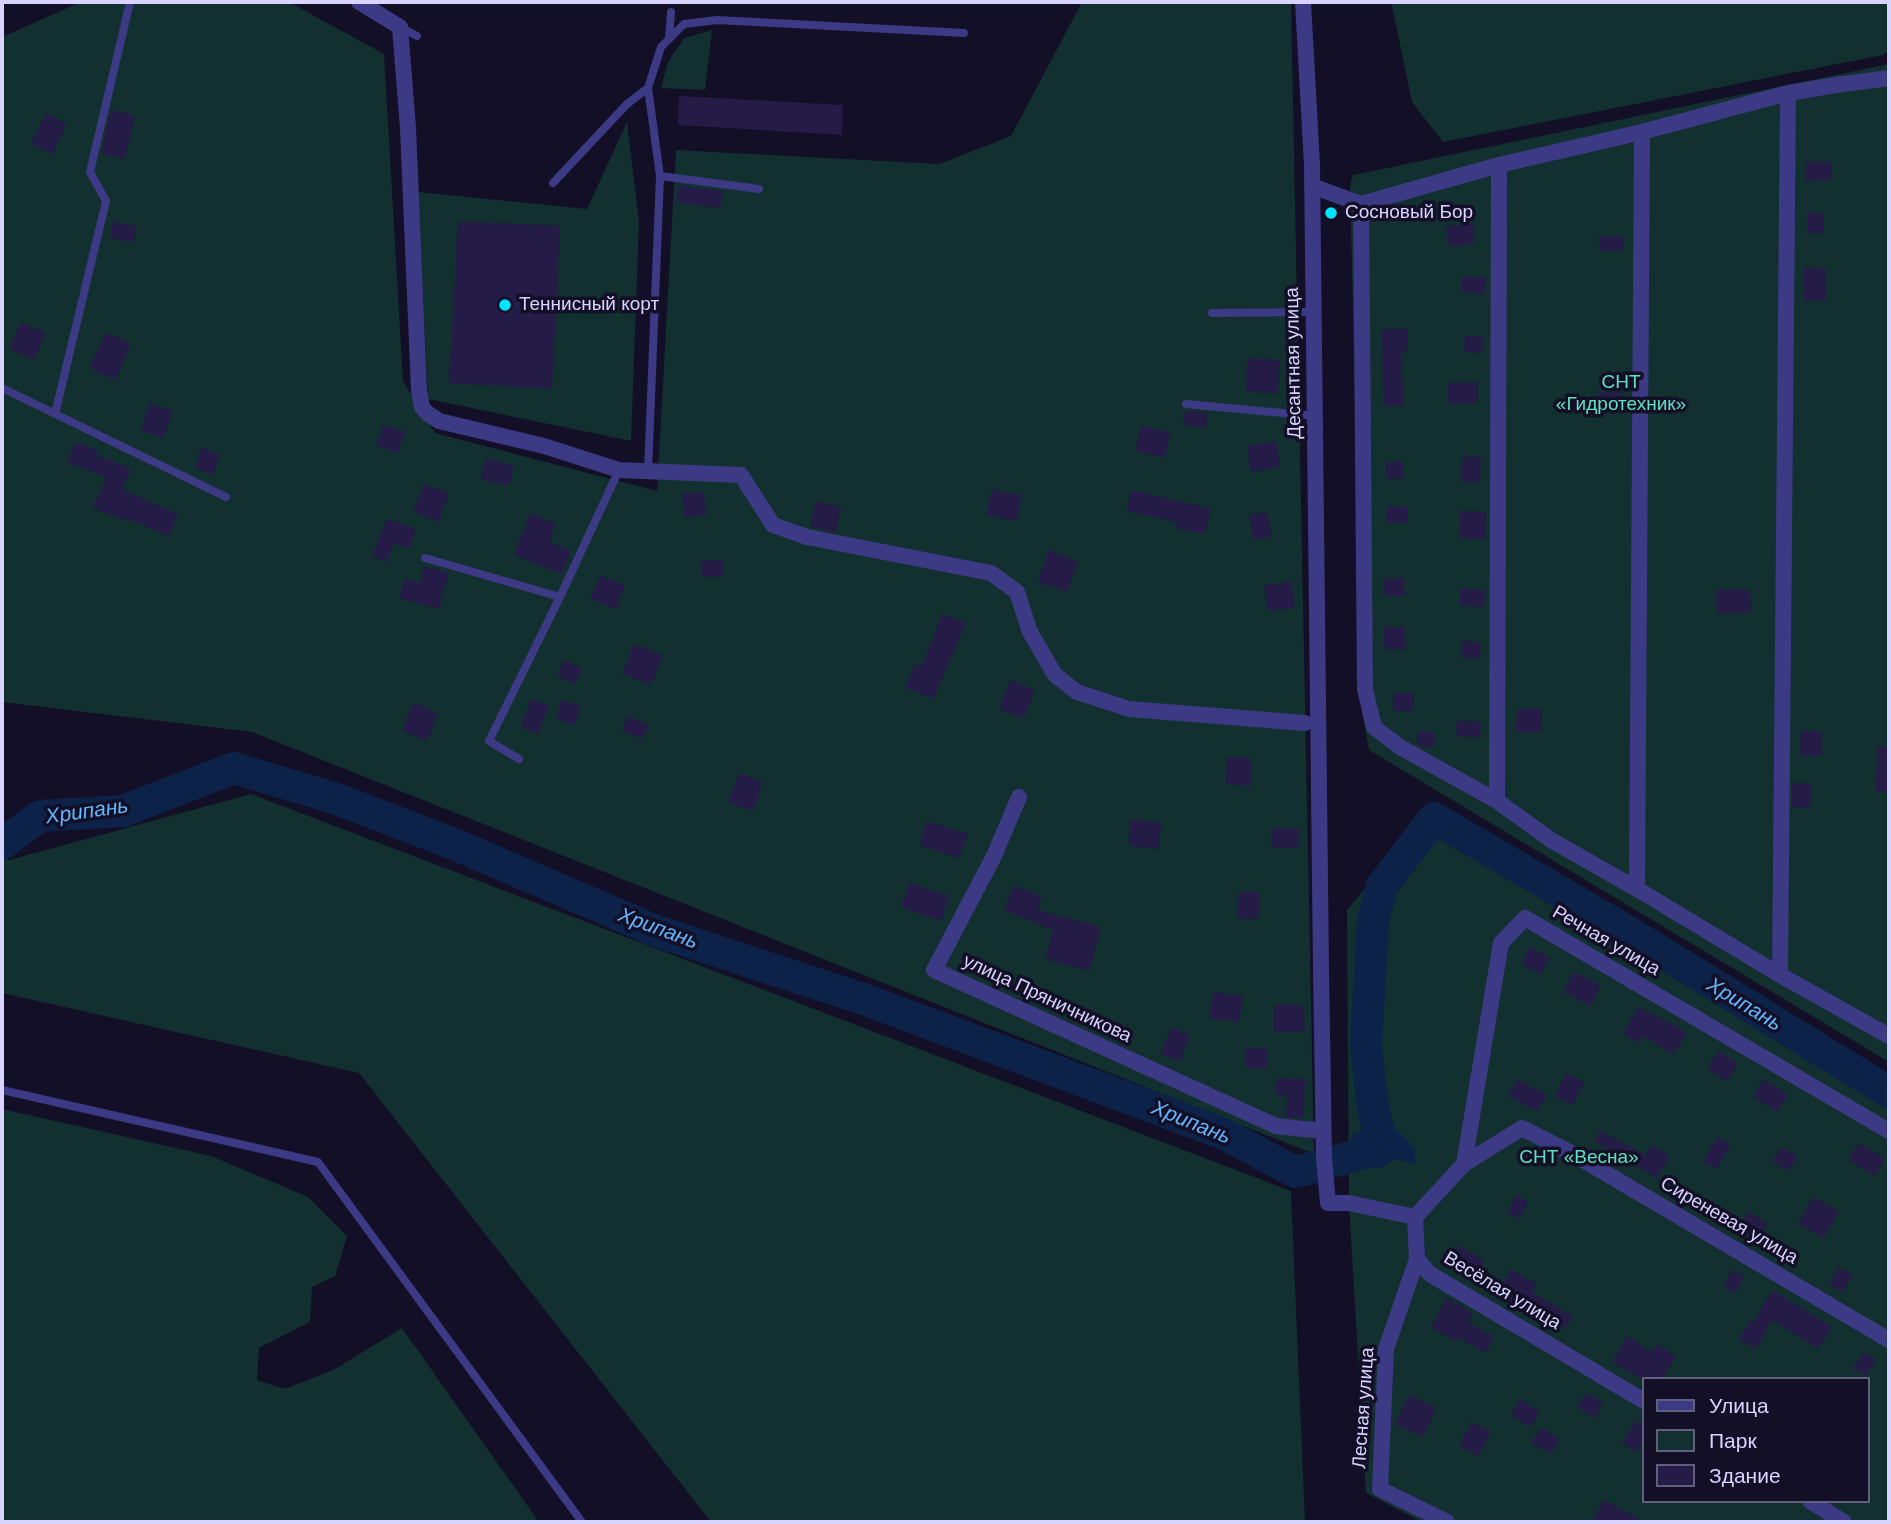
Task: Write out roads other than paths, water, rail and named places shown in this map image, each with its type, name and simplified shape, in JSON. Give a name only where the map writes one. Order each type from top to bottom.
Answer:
[{"type":"street","points":[[359,2],[400,27],[408,128],[419,391],[422,407],[432,419],[544,446],[619,470],[741,475],[773,525],[807,537],[991,573],[1017,592],[1030,632],[1055,675],[1077,692],[1129,709],[1312,724]]},
{"type":"street","name":"Десантная улица","points":[[1303,2],[1312,186],[1314,313],[1312,724],[1323,1131],[1328,1203],[1349,1203],[1415,1217]]},
{"type":"street","points":[[1312,186],[1361,204],[1499,165],[1642,132],[1788,93],[1889,78]]},
{"type":"street","points":[[1780,975],[1788,93]]},
{"type":"street","points":[[1637,889],[1642,132]]},
{"type":"street","points":[[1497,801],[1499,165]]},
{"type":"street","points":[[1361,204],[1365,689],[1374,727],[1391,741],[1497,801],[1551,840],[1889,1036]]},
{"type":"street","name":"улица Пряничникова","points":[[1018,797],[994,856],[934,970],[1276,1126],[1323,1131]]},
{"type":"street","name":"Речная улица","points":[[1464,1164],[1501,943],[1525,918],[1889,1131]]},
{"type":"street","name":"Сиреневая улица","points":[[1415,1217],[1464,1164],[1522,1128],[1573,1154],[1889,1340]]},
{"type":"street","name":"Весёлая улица","points":[[1415,1217],[1417,1259],[1430,1274],[1643,1400]]},
{"type":"street","name":"Лесная улица","points":[[1417,1259],[1387,1349],[1380,1489],[1447,1522]]},
{"type":"street","points":[[1813,1503],[1844,1522]]},
{"type":"lane","points":[[55,414],[106,201],[90,172],[130,2]]},
{"type":"lane","points":[[669,39],[671,12]]},
{"type":"lane","points":[[648,471],[660,176],[648,88],[661,47],[684,24],[717,20],[964,33]]},
{"type":"lane","points":[[400,27],[417,36]]},
{"type":"lane","points":[[553,183],[627,104],[648,88]]},
{"type":"lane","points":[[660,176],[760,189]]},
{"type":"lane","points":[[1212,313],[1314,313]]},
{"type":"lane","points":[[2,388],[226,497]]},
{"type":"lane","points":[[1186,404],[1315,416]]},
{"type":"lane","points":[[519,758],[489,741],[561,597],[619,470]]},
{"type":"lane","points":[[425,558],[561,597]]},
{"type":"lane","points":[[2,1090],[318,1162],[582,1522]]},
{"type":"water","points":[[1365,1129],[1398,1130],[1415,1149],[1415,1164],[1395,1159],[1381,1168],[1365,1168],[1354,1157],[1351,1135]]},
{"type":"waterway","name":"Хрипань","points":[[2,844],[40,816],[123,811],[234,768],[337,799],[454,844],[656,931],[866,1000],[1224,1134],[1295,1172],[1315,1167]]},
{"type":"waterway","name":"Хрипань","points":[[1333,1162],[1374,1150],[1379,1129],[1374,1114],[1366,1046],[1373,921],[1382,886],[1434,818],[1627,931],[1889,1092]]},
{"type":"place","name":"Сосновый Бор","points":[[1331,213]]},
{"type":"place","name":"Теннисный корт","points":[[505,305]]},
{"type":"park label","name":"СНТ «Гидротехник»","points":[[1621,394]]},
{"type":"park label","name":"СНТ «Весна»","points":[[1579,1158]]}]
